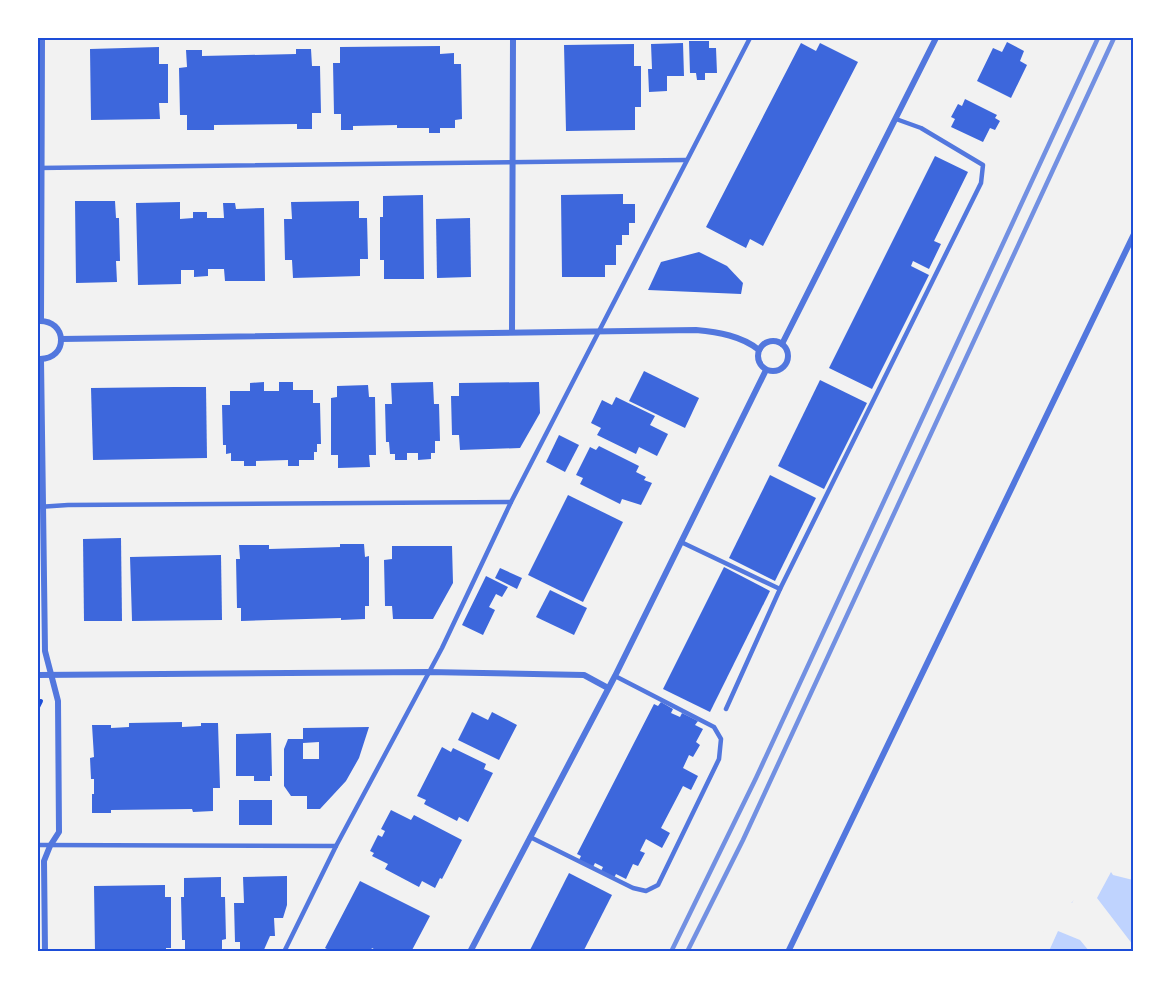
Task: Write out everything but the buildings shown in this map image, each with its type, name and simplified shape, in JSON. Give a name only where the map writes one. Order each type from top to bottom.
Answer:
[{"type":"street","points":[[42,38],[39,321],[53,324],[60,333],[61,339],[61,345],[54,356],[39,360],[40,507],[45,651],[58,701],[59,832],[44,861],[45,951]]},
{"type":"street","points":[[513,38],[513,332]]},
{"type":"street","points":[[782,344],[936,38]]},
{"type":"street","points":[[788,951],[1134,234]]},
{"type":"street","points":[[61,339],[696,330],[713,332],[753,345],[759,350]]},
{"type":"street","points":[[769,341],[782,344],[787,352],[787,362],[776,371],[766,370],[759,364],[759,350],[769,341]]},
{"type":"street","points":[[470,951],[615,676],[766,370]]},
{"type":"street","points":[[38,675],[428,672],[584,675],[608,688]]},
{"type":"lane","points":[[284,951],[336,846],[428,672],[511,502],[750,38]]},
{"type":"lane","points":[[726,709],[780,589],[981,183],[983,165],[921,128],[896,119]]},
{"type":"lane","points":[[40,168],[686,160]]},
{"type":"lane","points":[[40,507],[511,502]]},
{"type":"lane","points":[[681,542],[780,589]]},
{"type":"lane","points":[[530,837],[633,888],[646,891],[658,885],[719,759],[721,739],[714,727],[615,676]]},
{"type":"lane","points":[[38,845],[336,846]]},
{"type":"path","points":[[38,707],[40,701]]},
{"type":"water","points":[[1133,849],[1133,951],[1035,952],[1048,927],[1080,894]]},
{"type":"pier","points":[[1134,846],[1133,880],[1113,875],[1111,872],[1097,898],[1133,945],[1133,951],[1089,951],[1080,940],[1058,931],[1049,951],[1032,952],[1046,926],[1068,902],[1072,903],[1078,891],[1104,866]]},
{"type":"railway","points":[[671,952],[756,778],[1098,38]]},
{"type":"railway","points":[[687,952],[743,840],[1114,38]]}]
